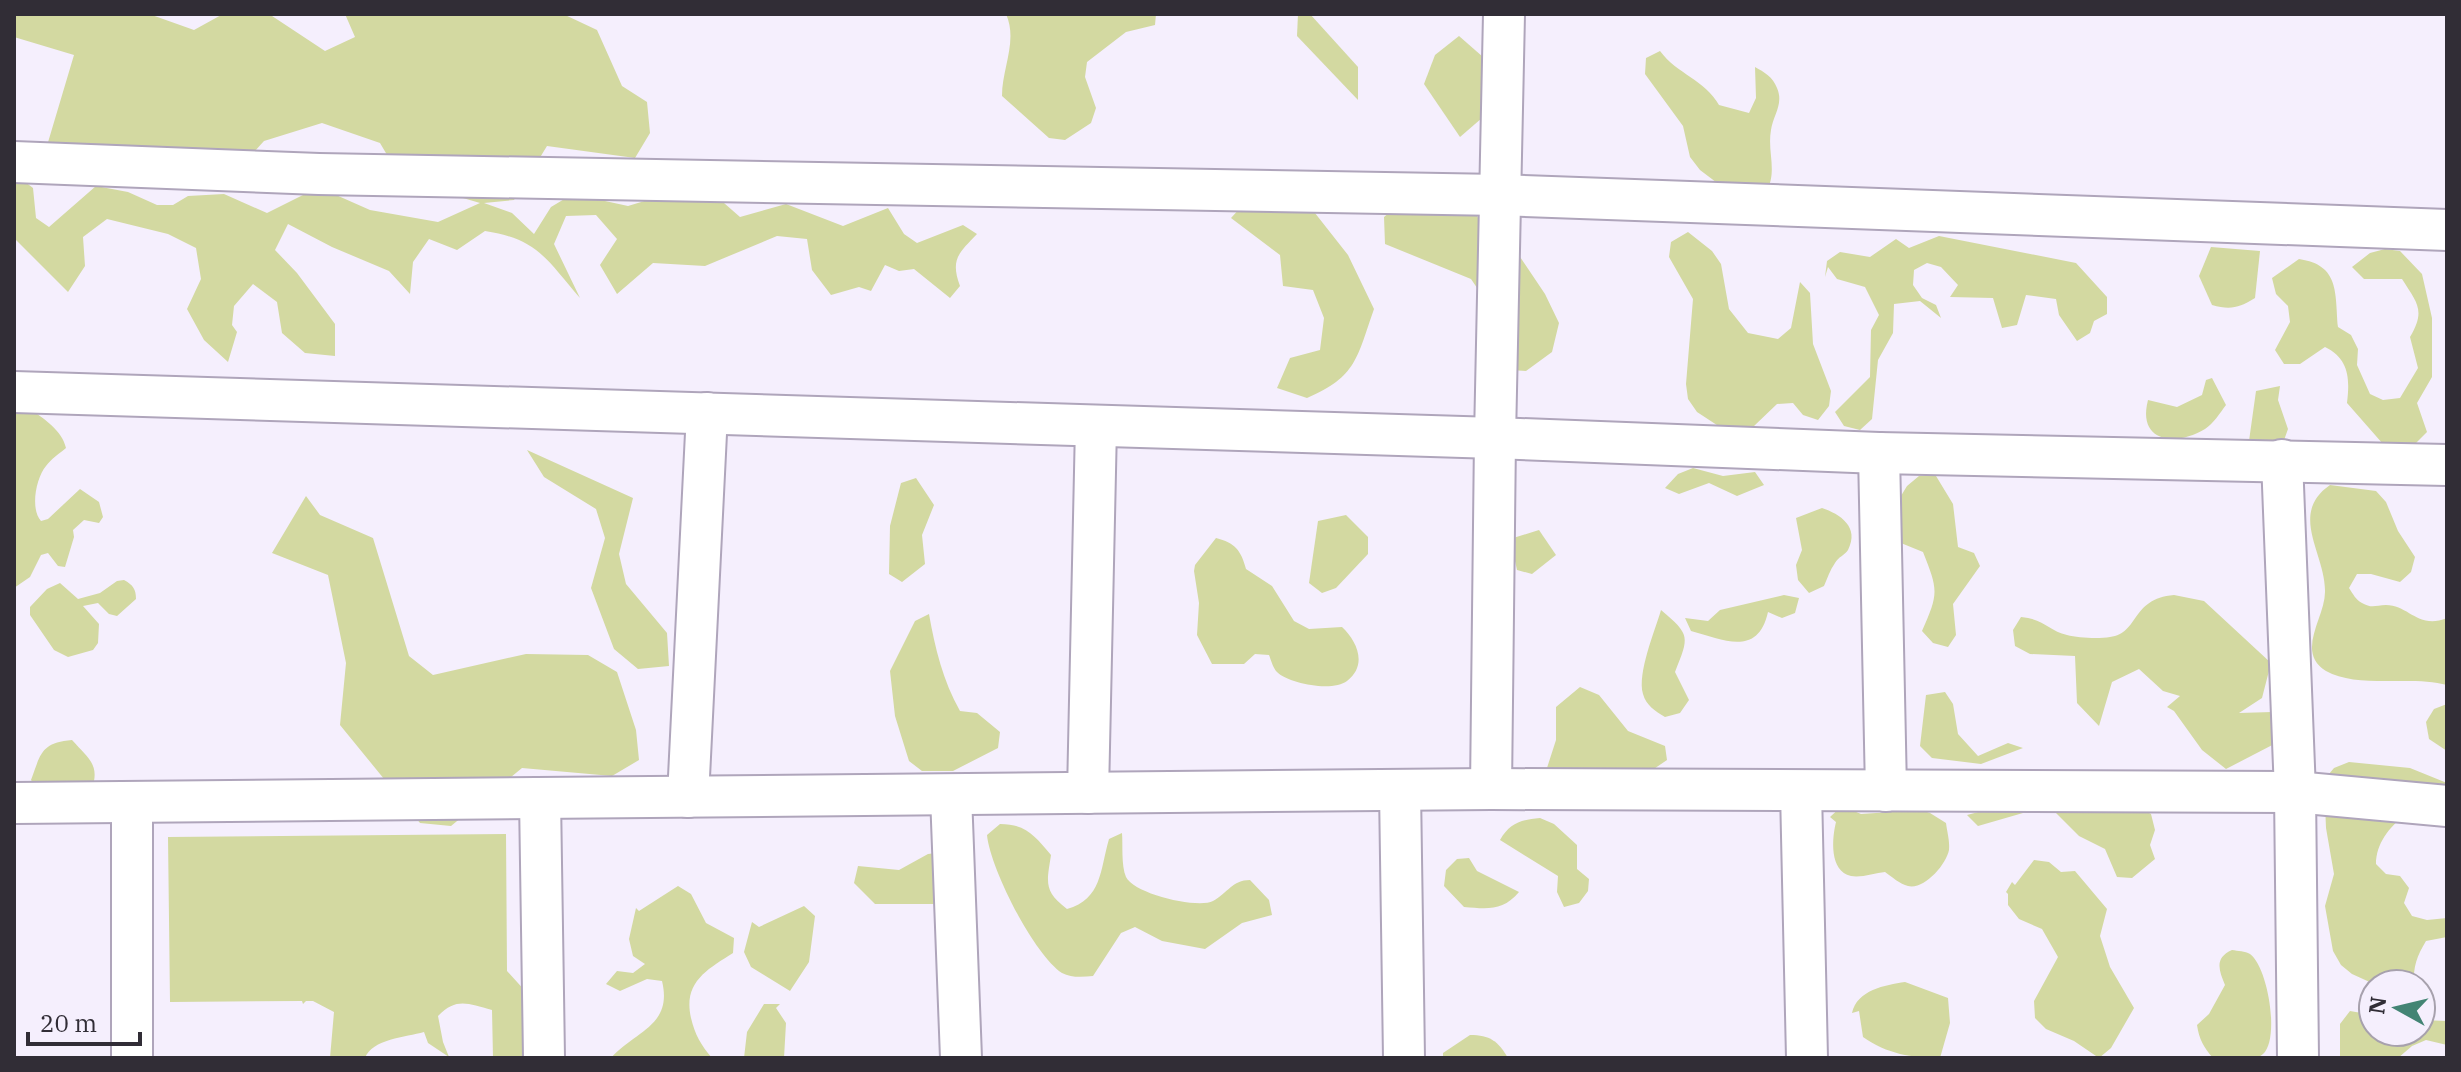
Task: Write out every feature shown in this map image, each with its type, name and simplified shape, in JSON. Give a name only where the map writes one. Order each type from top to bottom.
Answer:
[{"type":"street","points":[[1491,789],[1504,14]]},
{"type":"street","points":[[14,162],[335,174],[1500,195],[2447,230]]},
{"type":"street","points":[[14,392],[1495,438],[1879,453],[2447,465]]},
{"type":"street","points":[[688,797],[707,413]]},
{"type":"street","points":[[1088,793],[1096,426]]},
{"type":"street","points":[[1879,453],[1886,791]]},
{"type":"street","points":[[2282,460],[2295,792],[2298,1058]]},
{"type":"street","points":[[14,803],[1491,789],[2295,792],[2447,806]]},
{"type":"street","points":[[1400,790],[1404,1058]]},
{"type":"street","points":[[1801,791],[1807,1058]]},
{"type":"street","points":[[951,795],[961,1058]]},
{"type":"street","points":[[540,798],[544,1058]]},
{"type":"street","points":[[132,802],[132,1058]]},
{"type":"green space","points":[[14,14],[149,14],[194,30],[223,14],[269,14],[325,51],[355,37],[345,14],[563,14],[597,30],[622,86],[647,102],[650,133],[635,158],[547,146],[514,200],[484,203],[512,213],[534,234],[551,207],[566,198],[582,196],[628,206],[684,189],[716,196],[740,217],[786,204],[843,226],[888,208],[904,234],[917,243],[963,225],[977,234],[958,257],[956,269],[960,286],[950,298],[914,269],[899,271],[885,265],[871,291],[859,287],[831,295],[812,270],[807,239],[777,236],[705,266],[653,263],[617,294],[600,265],[617,239],[596,215],[566,216],[554,244],[580,298],[540,253],[503,235],[485,231],[457,250],[429,239],[413,262],[410,294],[389,271],[288,224],[275,250],[297,273],[335,324],[335,356],[305,353],[282,333],[277,302],[253,284],[234,306],[232,325],[237,332],[228,362],[204,340],[187,309],[201,279],[196,248],[168,234],[107,219],[83,237],[85,266],[68,292],[14,238],[14,177],[33,188],[36,218],[49,227],[96,186],[128,192],[157,205],[173,205],[188,196],[224,194],[267,213],[311,191],[327,191],[370,210],[438,222],[480,203],[422,186],[396,170],[380,143],[322,123],[264,141],[243,164],[46,149],[74,55],[14,37]]},
{"type":"green space","points":[[1006,14],[1156,14],[1155,25],[1126,32],[1087,62],[1085,77],[1096,108],[1091,123],[1065,140],[1049,138],[1002,96],[1010,44]]},
{"type":"green space","points":[[1298,14],[1310,14],[1358,67],[1358,100],[1297,36]]},
{"type":"green space","points":[[1459,36],[1483,57],[1482,118],[1460,137],[1424,84],[1435,55]]},
{"type":"green space","points":[[1660,51],[1674,66],[1706,89],[1719,105],[1749,113],[1756,98],[1755,67],[1773,81],[1779,99],[1771,130],[1772,169],[1766,192],[1737,198],[1700,170],[1690,157],[1683,126],[1645,74],[1646,58]]},
{"type":"green space","points":[[1253,194],[1311,208],[1348,255],[1374,309],[1353,364],[1336,382],[1307,398],[1277,388],[1290,358],[1320,350],[1324,318],[1313,290],[1283,286],[1280,255],[1231,218]]},
{"type":"green space","points":[[1409,196],[1477,216],[1482,224],[1510,242],[1545,294],[1559,323],[1552,352],[1526,371],[1495,369],[1488,304],[1471,279],[1385,244],[1384,217]]},
{"type":"green space","points":[[1688,232],[1712,251],[1721,264],[1729,309],[1748,333],[1778,339],[1791,328],[1800,282],[1810,293],[1813,344],[1831,391],[1829,406],[1818,420],[1803,415],[1793,403],[1777,404],[1754,426],[1723,429],[1697,412],[1688,399],[1686,384],[1693,299],[1669,257],[1671,242]]},
{"type":"green space","points":[[1939,236],[2076,263],[2107,297],[2107,314],[2094,321],[2090,333],[2077,341],[2059,315],[2056,299],[2026,295],[2017,325],[2002,328],[1993,298],[1950,297],[1958,285],[1941,267],[1927,263],[1914,270],[1913,285],[1922,298],[1936,305],[1941,318],[1920,301],[1894,304],[1893,333],[1878,360],[1872,419],[1860,430],[1844,426],[1835,412],[1870,377],[1871,330],[1879,315],[1865,287],[1837,279],[1828,267],[1825,277],[1827,261],[1840,252],[1870,257],[1896,239],[1909,248]]},
{"type":"green space","points":[[2211,247],[2260,251],[2255,298],[2234,307],[2212,305],[2199,276]]},
{"type":"green space","points":[[2385,249],[2400,251],[2422,274],[2432,318],[2432,377],[2417,403],[2427,432],[2405,454],[2390,452],[2347,403],[2346,370],[2333,352],[2325,347],[2300,364],[2284,364],[2275,350],[2290,322],[2288,306],[2276,294],[2272,278],[2299,259],[2312,262],[2322,267],[2333,282],[2338,327],[2351,335],[2358,349],[2357,365],[2370,394],[2383,400],[2400,398],[2418,368],[2410,337],[2418,320],[2418,307],[2402,279],[2364,279],[2352,267],[2370,253]]},
{"type":"green space","points":[[2212,378],[2226,405],[2211,424],[2182,438],[2161,437],[2153,432],[2146,414],[2148,400],[2177,407],[2202,395],[2206,380]]},
{"type":"green space","points":[[2280,386],[2278,400],[2288,429],[2283,443],[2262,450],[2249,441],[2256,391]]},
{"type":"green space","points":[[30,409],[57,430],[66,448],[48,463],[39,478],[35,501],[41,521],[48,519],[80,489],[99,502],[103,517],[99,523],[84,520],[73,530],[74,537],[65,567],[58,566],[48,553],[41,555],[30,577],[14,588],[14,413]]},
{"type":"green space","points":[[527,450],[633,498],[619,554],[626,584],[667,633],[669,666],[638,669],[614,649],[591,588],[605,538],[596,509],[544,477]]},
{"type":"green space","points":[[1693,468],[1723,476],[1755,472],[1764,485],[1737,496],[1709,483],[1679,494],[1665,488],[1678,474]]},
{"type":"green space","points":[[1919,476],[1936,476],[1953,504],[1958,547],[1974,553],[1980,566],[1953,604],[1956,635],[1948,647],[1933,643],[1922,631],[1934,599],[1932,575],[1923,552],[1896,541],[1890,514],[1907,486]]},
{"type":"green space","points":[[916,478],[934,505],[922,535],[925,564],[902,582],[889,574],[890,526],[901,483]]},
{"type":"green space","points":[[2330,485],[2376,491],[2386,502],[2398,531],[2415,557],[2411,572],[2400,582],[2371,574],[2357,574],[2349,588],[2358,600],[2369,606],[2394,606],[2428,621],[2447,618],[2447,685],[2353,679],[2326,671],[2317,663],[2312,645],[2325,592],[2310,522],[2318,496]]},
{"type":"green space","points":[[306,496],[320,515],[373,538],[409,656],[433,675],[526,654],[588,655],[617,672],[636,730],[639,760],[612,776],[522,768],[451,826],[420,823],[340,725],[346,663],[328,575],[272,553]]},
{"type":"green space","points":[[1822,508],[1846,523],[1852,535],[1851,542],[1847,552],[1833,566],[1824,586],[1809,593],[1798,580],[1796,565],[1802,550],[1796,518]]},
{"type":"green space","points":[[1346,515],[1368,537],[1368,554],[1336,588],[1322,593],[1309,583],[1318,521]]},
{"type":"green space","points":[[1539,530],[1556,555],[1532,574],[1517,570],[1510,539]]},
{"type":"green space","points":[[1216,538],[1233,545],[1246,569],[1272,586],[1294,621],[1309,629],[1342,627],[1356,646],[1359,661],[1347,681],[1322,686],[1291,680],[1277,672],[1269,655],[1255,654],[1244,664],[1212,664],[1197,635],[1199,603],[1194,571],[1195,565]]},
{"type":"green space","points":[[124,580],[133,588],[136,599],[117,616],[109,614],[98,603],[83,606],[99,624],[98,643],[93,650],[68,657],[54,650],[30,615],[30,607],[47,589],[60,583],[78,599],[100,593],[117,581]]},
{"type":"green space","points":[[1784,595],[1799,598],[1795,613],[1782,618],[1768,612],[1763,626],[1748,640],[1727,641],[1691,631],[1685,618],[1708,621],[1720,610]]},
{"type":"green space","points":[[2174,595],[2204,601],[2271,663],[2262,698],[2239,713],[2272,712],[2281,726],[2280,741],[2226,769],[2202,750],[2174,711],[2167,707],[2180,696],[2163,691],[2139,669],[2112,682],[2099,726],[2077,703],[2075,656],[2030,654],[2015,646],[2013,630],[2021,617],[2072,636],[2110,637],[2126,629],[2150,603]]},
{"type":"green space","points":[[1661,610],[1678,625],[1684,637],[1685,644],[1675,672],[1689,700],[1680,713],[1665,717],[1646,701],[1642,685],[1644,664]]},
{"type":"green space","points":[[929,614],[940,664],[960,711],[977,713],[1000,732],[998,748],[953,771],[922,771],[909,761],[895,716],[890,671],[915,621]]},
{"type":"green space","points":[[1580,687],[1599,695],[1628,731],[1665,746],[1667,760],[1614,796],[1546,771],[1556,740],[1556,707]]},
{"type":"green space","points":[[1945,692],[1953,704],[1958,734],[1978,756],[2008,743],[2023,748],[1981,764],[1932,758],[1920,746],[1926,695]]},
{"type":"green space","points":[[2447,704],[2447,751],[2429,739],[2426,722],[2434,709]]},
{"type":"green space","points":[[72,740],[94,768],[91,791],[49,805],[31,780],[37,763],[48,747]]},
{"type":"green space","points":[[2349,762],[2410,768],[2447,783],[2447,831],[2444,822],[2405,815],[2384,836],[2378,850],[2376,864],[2386,874],[2400,876],[2409,888],[2404,903],[2412,916],[2427,920],[2447,918],[2447,937],[2426,941],[2415,968],[2357,968],[2357,976],[2341,965],[2333,951],[2325,906],[2334,874],[2326,828],[2324,780],[2334,768]]},
{"type":"green space","points":[[2028,799],[2137,806],[2151,814],[2155,830],[2150,845],[2155,859],[2132,878],[2117,877],[2105,849],[2079,836],[2056,813],[2023,813],[1978,826],[1967,815]]},
{"type":"green space","points":[[1842,806],[1861,814],[1921,810],[1930,813],[1946,823],[1947,856],[1933,875],[1914,886],[1902,884],[1885,872],[1859,876],[1844,873],[1834,853],[1836,822],[1830,817]]},
{"type":"green space","points":[[1540,818],[1554,824],[1577,845],[1577,869],[1589,879],[1588,891],[1579,903],[1564,907],[1557,892],[1558,876],[1500,840],[1516,823]]},
{"type":"green space","points":[[1000,824],[1017,826],[1029,832],[1051,855],[1048,885],[1054,897],[1067,909],[1093,891],[1109,839],[1122,833],[1126,877],[1141,889],[1167,898],[1205,903],[1218,898],[1239,882],[1250,880],[1269,900],[1272,915],[1242,923],[1205,949],[1162,941],[1135,927],[1121,933],[1093,976],[1066,975],[1051,963],[1027,930],[996,868],[987,835]]},
{"type":"green space","points":[[506,834],[507,971],[527,993],[538,1023],[522,1058],[493,1058],[492,1010],[469,1004],[451,1006],[438,1016],[449,1057],[428,1043],[424,1032],[382,1043],[365,1058],[330,1058],[334,1012],[313,1001],[303,1004],[302,1001],[170,1002],[168,837]]},
{"type":"green space","points":[[944,852],[958,860],[935,904],[875,904],[854,883],[858,866],[899,870],[928,854]]},
{"type":"green space","points":[[1469,858],[1477,871],[1519,892],[1501,906],[1464,907],[1444,886],[1446,870],[1457,859]]},
{"type":"green space","points":[[2034,860],[2049,862],[2061,872],[2075,871],[2107,909],[2100,936],[2110,967],[2134,1008],[2111,1048],[2099,1058],[2074,1041],[2046,1029],[2035,1018],[2034,1001],[2058,957],[2042,929],[2019,919],[2008,905],[2006,892]]},
{"type":"green space","points":[[678,886],[691,894],[706,923],[734,938],[733,953],[706,972],[690,995],[694,1030],[712,1058],[611,1058],[657,1018],[664,996],[662,981],[647,979],[620,991],[606,984],[617,971],[633,973],[645,964],[633,956],[629,939],[636,908],[639,911]]},
{"type":"green space","points":[[804,906],[815,916],[809,962],[790,991],[751,967],[744,952],[752,922],[759,927]]},
{"type":"green space","points":[[2232,950],[2250,954],[2267,987],[2271,1034],[2268,1046],[2258,1057],[2213,1058],[2202,1043],[2198,1030],[2197,1025],[2209,1014],[2225,985],[2220,961]]},
{"type":"green space","points":[[1905,982],[1948,998],[1950,1023],[1940,1058],[1900,1054],[1863,1037],[1859,1011],[1852,1013],[1855,1005],[1866,994],[1881,987]]},
{"type":"green space","points":[[764,1004],[780,1004],[776,1008],[786,1023],[784,1058],[744,1058],[747,1032]]},
{"type":"green space","points":[[2350,1011],[2357,1012],[2357,1048],[2410,1048],[2398,1058],[2340,1058],[2340,1024]]},
{"type":"green space","points":[[2437,1021],[2447,1021],[2447,1045],[2437,1043]]},
{"type":"green space","points":[[1470,1035],[1493,1040],[1508,1058],[1443,1058],[1443,1053]]}]
